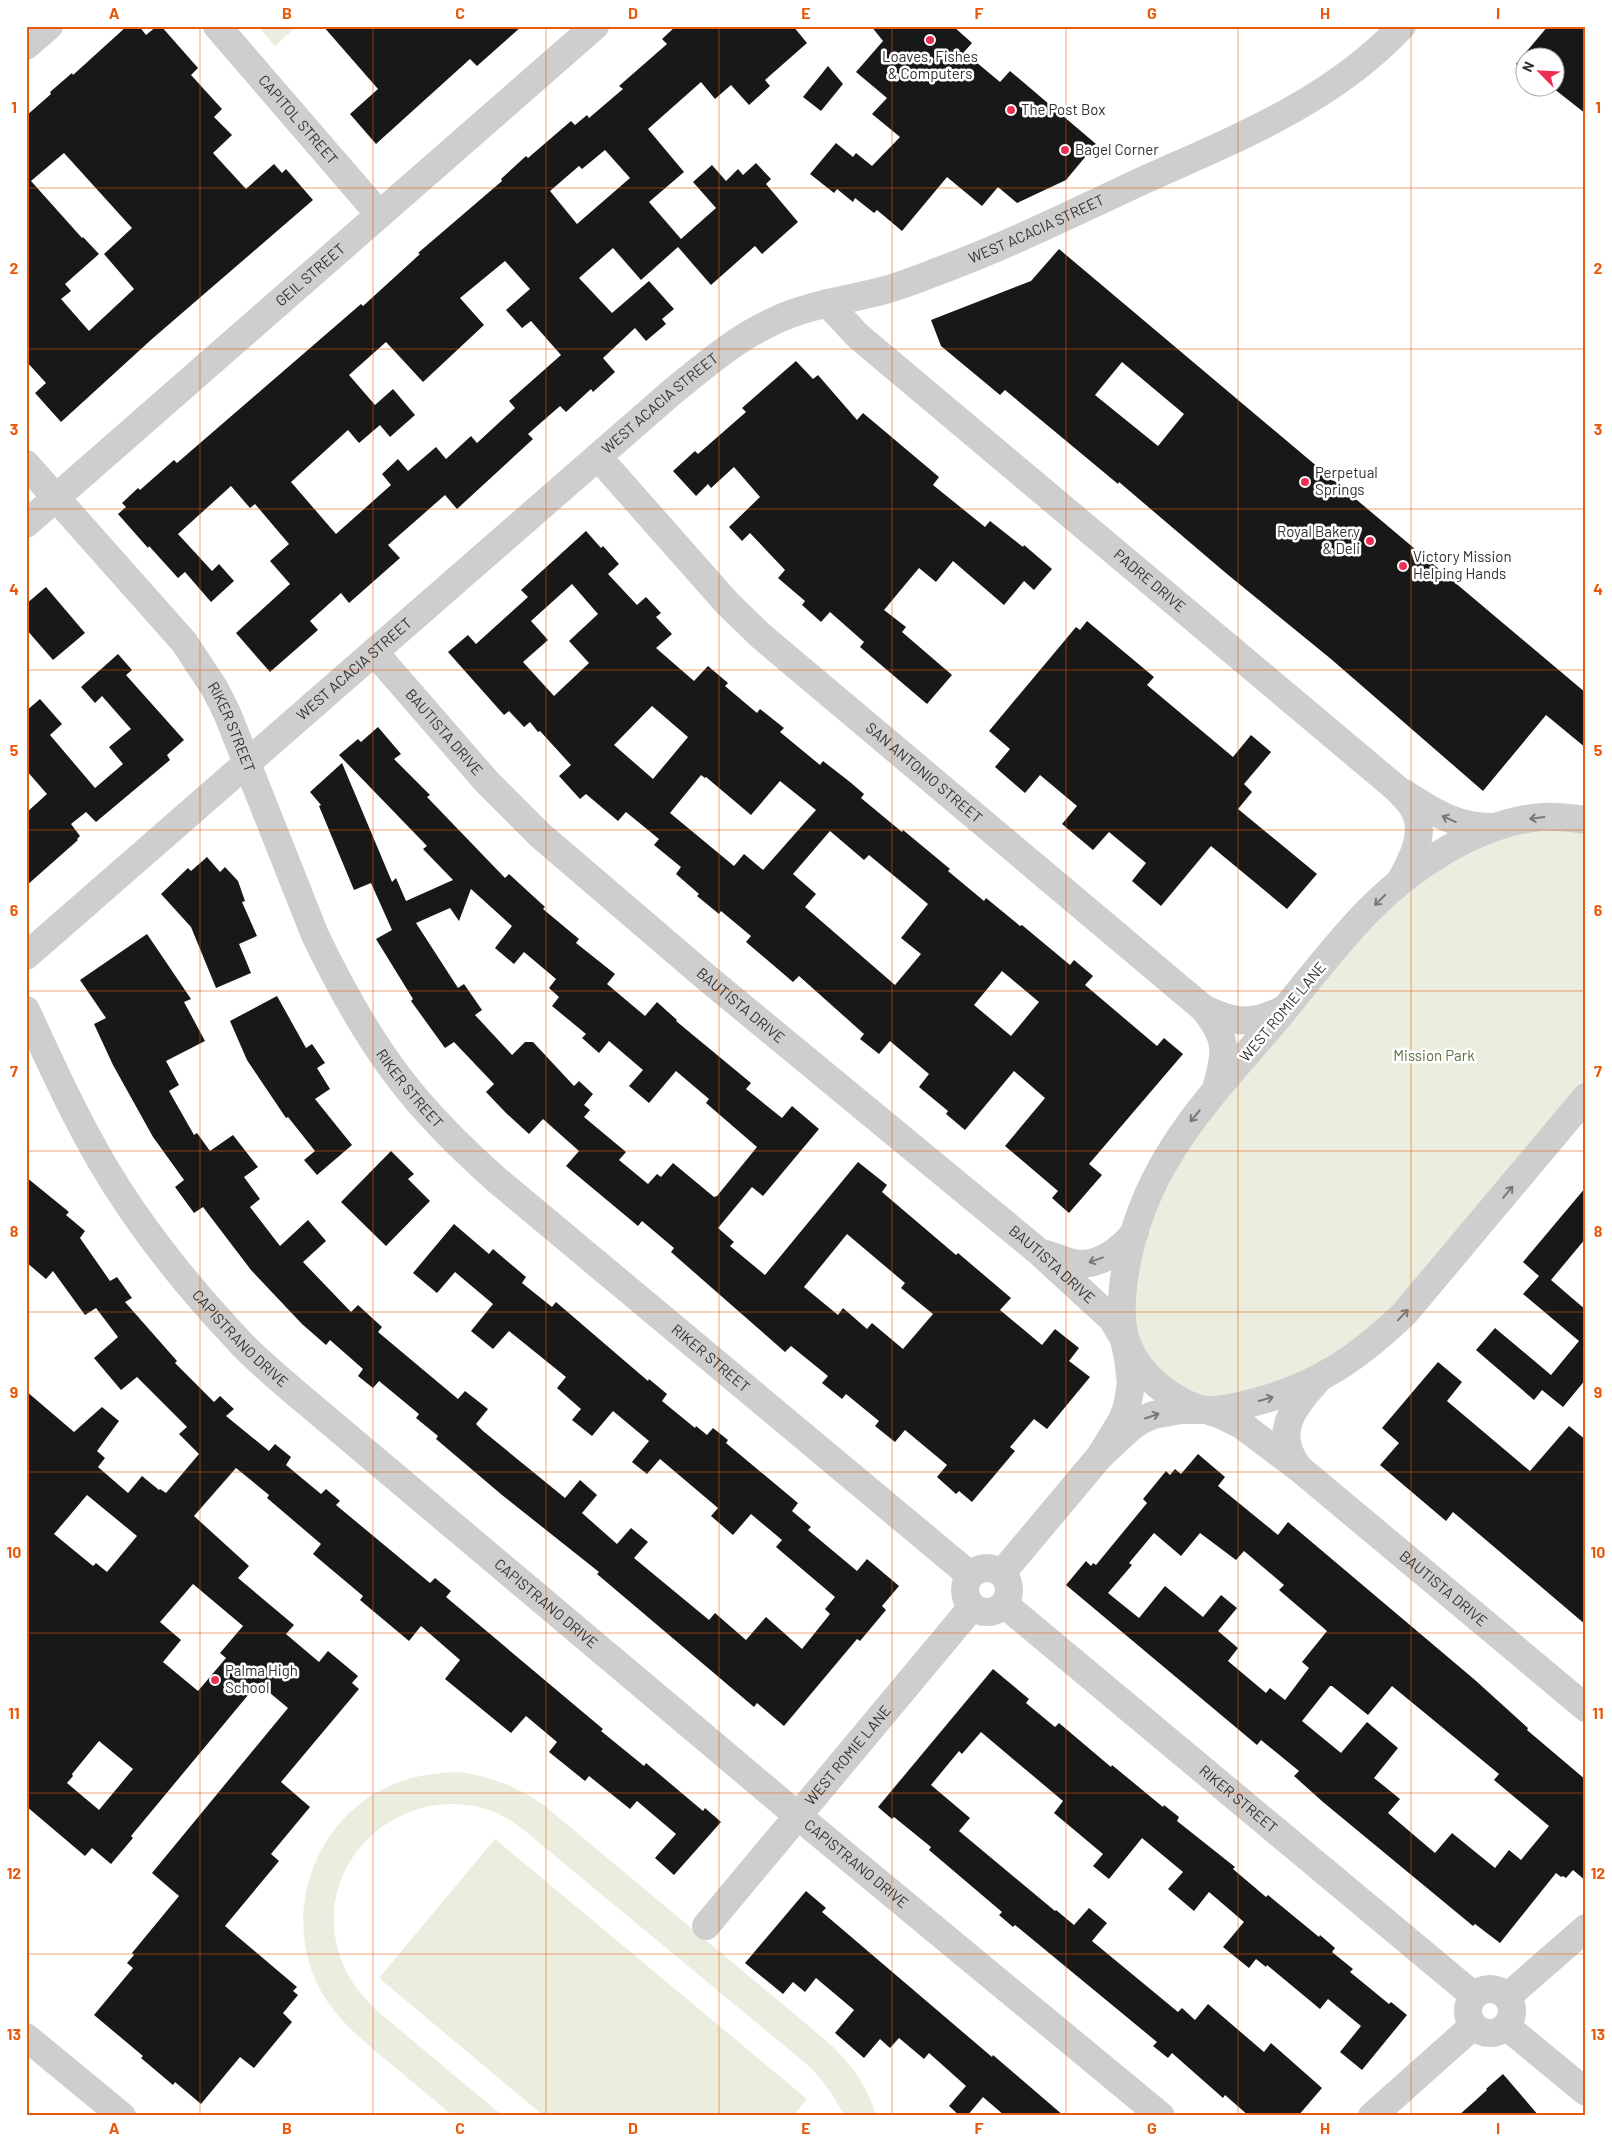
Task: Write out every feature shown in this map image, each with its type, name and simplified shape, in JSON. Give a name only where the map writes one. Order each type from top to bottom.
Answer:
[{"type":"street","points":[[26,46],[49,26]]},
{"type":"street","name":"CAPITOL STREET","points":[[217,26],[379,214]]},
{"type":"street","name":"GEIL STREET","points":[[26,524],[595,26]]},
{"type":"street","name":"WEST ACACIA STREET","points":[[26,956],[598,457],[706,364],[738,341],[771,322],[827,303],[888,289],[937,272],[1058,221],[1246,134],[1301,106],[1354,72],[1402,26]]},
{"type":"street","name":"PADRE DRIVE","points":[[827,303],[858,336],[1396,788],[1412,807],[1418,819],[1417,849],[1400,882]]},
{"type":"street","name":"SAN ANTONIO STREET","points":[[598,457],[727,603],[761,636],[1204,1008],[1215,1022],[1221,1035],[1223,1046],[1223,1058],[1215,1092]]},
{"type":"street","name":"RIKER STREET","points":[[26,464],[184,642],[214,689],[227,713],[312,926],[332,970],[379,1050],[425,1108],[498,1181],[970,1574]]},
{"type":"street","name":"BAUTISTA DRIVE","points":[[375,652],[487,782],[540,835],[707,978],[1038,1251],[1098,1305],[1118,1327],[1124,1340]]},
{"type":"street","points":[[1396,788],[1428,808],[1456,822],[1470,826],[1496,827]]},
{"type":"street","name":"WEST ROMIE LANE","points":[[1002,1573],[1100,1456],[1122,1420],[1130,1394],[1130,1374],[1121,1307],[1123,1289],[1134,1232],[1149,1193],[1173,1146],[1215,1092],[1366,913],[1400,882],[1460,842],[1496,827],[1542,817],[1565,817],[1586,820]]},
{"type":"street","points":[[1204,1008],[1229,1020],[1255,1021],[1285,1009]]},
{"type":"street","name":"CAPISTRANO DRIVE","points":[[26,1010],[77,1117],[103,1164],[139,1219],[191,1287],[239,1342],[291,1389],[798,1816],[1161,2116]]},
{"type":"street","name":"WEST ROMIE LANE","points":[[1100,1456],[1140,1421],[1166,1412],[1241,1406],[1269,1398],[1320,1378],[1353,1359],[1378,1339],[1404,1314],[1586,1097]]},
{"type":"street","points":[[1038,1251],[1073,1263],[1090,1263],[1115,1252],[1124,1245],[1134,1232]]},
{"type":"street","name":"WEST ROMIE LANE","points":[[1124,1340],[1140,1369],[1161,1388],[1184,1402],[1206,1410]]},
{"type":"street","points":[[1300,1469],[1288,1450],[1286,1430],[1293,1410],[1320,1378]]},
{"type":"street","name":"BAUTISTA DRIVE","points":[[1206,1410],[1243,1426],[1300,1469],[1586,1708]]},
{"type":"street","points":[[982,1568],[996,1569],[1002,1573],[1009,1588],[1004,1604],[1000,1608],[989,1612],[972,1607],[964,1591],[970,1574],[982,1568]]},
{"type":"street","name":"RIKER STREET","points":[[1004,1604],[1473,1995]]},
{"type":"street","name":"WEST ROMIE LANE","points":[[706,1926],[972,1607]]},
{"type":"street","points":[[1507,1997],[1586,1928]]},
{"type":"street","points":[[1491,1988],[1503,1992],[1507,1997],[1512,2008],[1512,2015],[1506,2026],[1493,2033],[1486,2033],[1473,2026],[1468,2008],[1473,1995],[1484,1989],[1491,1988]]},
{"type":"street","points":[[1372,2116],[1473,2026]]},
{"type":"street","points":[[1506,2026],[1586,2092]]},
{"type":"street","points":[[26,2037],[122,2116]]},
{"type":"green space","points":[[258,26],[297,26],[275,46]]},
{"type":"green space","name":"Mission Park","points":[[1586,820],[1586,1097],[1453,1255],[1312,1382],[1184,1402],[1122,1326],[1145,1200],[1366,913],[1461,842]]},
{"type":"green space","points":[[460,1772],[505,1784],[525,1793],[545,1806],[829,2043],[858,2076],[873,2105],[876,2116],[844,2116],[829,2090],[810,2067],[525,1831],[492,1811],[459,1804],[428,1807],[398,1817],[373,1834],[353,1857],[339,1885],[334,1916],[338,1950],[341,1959],[348,1975],[364,1997],[376,2010],[503,2116],[463,2117],[454,2116],[448,2112],[359,2037],[338,2016],[315,1979],[306,1951],[303,1922],[306,1893],[314,1865],[328,1840],[346,1817],[368,1798],[394,1784],[426,1775]]},
{"type":"green space","points":[[495,1839],[807,2099],[793,2116],[544,2116],[379,1978]]},
{"type":"building","points":[[127,26],[139,26],[146,35],[157,26],[161,26],[198,68],[191,75],[222,109],[214,117],[232,135],[213,153],[246,189],[274,164],[282,173],[286,169],[313,200],[152,339],[61,422],[35,393],[46,383],[26,361],[26,116],[51,94],[50,92],[72,73],[73,75]],"holes":[[[64,153],[132,228],[104,254],[134,289],[89,331],[61,299],[71,291],[65,284],[99,254],[82,238],[31,181]]]},
{"type":"building","points":[[323,26],[522,26],[477,66],[470,59],[376,144],[350,114],[378,89]]},
{"type":"building","points":[[676,26],[793,26],[807,43],[765,80],[770,86],[749,105],[731,85],[715,99],[701,82],[648,129],[684,172],[649,202],[681,239],[716,208],[693,182],[712,165],[726,181],[738,169],[743,175],[756,163],[771,179],[766,184],[798,222],[762,254],[755,246],[711,285],[678,247],[641,280],[613,248],[579,278],[612,313],[649,281],[674,309],[662,319],[666,324],[646,341],[635,328],[603,358],[615,372],[593,392],[591,389],[566,412],[560,406],[528,434],[533,439],[457,509],[445,495],[388,545],[400,558],[349,603],[341,593],[310,621],[318,630],[270,672],[236,633],[290,584],[270,561],[289,544],[255,504],[250,508],[231,486],[178,534],[212,571],[219,564],[234,581],[211,602],[185,572],[178,578],[149,546],[148,548],[118,514],[126,507],[122,503],[174,460],[177,463],[361,304],[363,306],[420,254],[418,253],[502,181],[501,179],[526,156],[528,158],[571,121],[575,125],[587,115],[589,118],[623,89],[619,86],[667,44],[662,39]],"holes":[[[605,150],[630,178],[577,224],[550,191],[579,166],[582,169]],[[505,261],[530,289],[506,310],[522,328],[531,321],[561,355],[509,401],[515,408],[477,443],[471,436],[446,459],[436,447],[408,471],[398,459],[382,474],[391,485],[336,534],[291,482],[348,430],[359,443],[380,425],[390,437],[415,415],[393,389],[375,405],[349,375],[386,342],[423,382],[484,325],[460,298]]]},
{"type":"building","points":[[871,26],[953,26],[972,43],[964,52],[1000,82],[1010,71],[1096,144],[1066,180],[1017,203],[998,187],[982,206],[947,177],[902,231],[877,210],[874,213],[855,198],[853,202],[837,189],[834,193],[810,174],[836,143],[853,157],[856,153],[872,166],[900,137],[872,114],[887,98],[856,72],[883,41]]},
{"type":"building","points":[[1548,26],[1586,26],[1586,114],[1564,97],[1564,48],[1529,48]]},
{"type":"building","points":[[828,66],[843,84],[821,111],[803,97]]},
{"type":"building","points":[[1059,249],[1586,693],[1586,748],[1546,715],[1483,791],[1331,659],[1119,482],[1118,484],[1005,390],[1000,395],[941,346],[931,320],[1031,281]],"holes":[[[1122,362],[1184,414],[1158,446],[1095,395]]]},
{"type":"building","points":[[796,361],[813,379],[818,375],[857,420],[863,413],[939,477],[933,485],[985,527],[990,521],[1023,547],[1024,545],[1052,569],[1034,590],[1024,581],[1004,605],[953,561],[936,582],[919,568],[884,610],[906,627],[902,632],[952,675],[927,704],[860,647],[864,642],[830,612],[821,622],[802,605],[805,601],[778,578],[785,570],[750,533],[742,541],[729,527],[760,497],[734,467],[711,488],[708,484],[696,496],[673,471],[695,451],[698,454],[746,412],[742,408]]},
{"type":"building","points":[[586,531],[619,564],[608,574],[637,605],[646,597],[661,613],[656,617],[672,634],[656,648],[694,681],[708,666],[728,683],[725,686],[757,713],[760,709],[784,728],[780,732],[820,765],[823,761],[850,782],[864,794],[861,798],[950,869],[948,871],[984,901],[986,898],[1070,965],[1074,960],[1093,976],[1085,985],[1157,1046],[1164,1038],[1183,1054],[1089,1164],[1102,1175],[1069,1213],[1052,1198],[1058,1191],[1005,1146],[1045,1098],[1014,1071],[965,1130],[946,1114],[948,1111],[919,1087],[929,1074],[890,1041],[879,1054],[860,1039],[864,1034],[799,976],[793,982],[746,942],[751,936],[721,911],[719,914],[697,896],[699,894],[676,874],[681,867],[654,845],[659,839],[626,812],[618,821],[586,794],[580,799],[559,776],[571,765],[530,722],[524,727],[509,711],[504,715],[448,652],[468,635],[476,644],[528,597],[521,590]],"holes":[[[572,584],[598,614],[569,641],[589,663],[554,696],[523,662],[548,640],[531,621]],[[652,706],[688,737],[653,779],[614,745]],[[701,775],[706,777],[751,815],[780,781],[816,810],[763,870],[744,854],[734,866],[670,813]],[[830,831],[864,860],[869,855],[928,904],[901,938],[921,954],[895,985],[805,907],[816,894],[793,874]],[[1002,971],[1039,1002],[1011,1036],[974,1005]]]},
{"type":"building","points":[[46,587],[85,633],[53,660],[26,629],[26,604]]},
{"type":"building","points":[[1087,621],[1154,677],[1147,685],[1233,757],[1251,735],[1271,752],[1244,784],[1252,792],[1238,809],[1317,874],[1287,909],[1211,846],[1161,906],[1132,881],[1146,863],[1109,832],[1093,850],[1062,824],[1077,806],[1040,775],[1025,793],[995,767],[1010,749],[989,731],[1076,627],[1080,630]]},
{"type":"building","points":[[118,654],[132,670],[126,675],[184,740],[167,755],[170,760],[96,822],[86,812],[71,824],[80,836],[78,840],[26,886],[26,813],[47,794],[26,770],[26,711],[40,699],[62,724],[50,735],[95,788],[123,764],[109,747],[131,729],[102,696],[95,703],[81,687]]},
{"type":"building","points":[[378,727],[401,754],[394,759],[430,795],[427,797],[505,878],[509,874],[545,907],[543,909],[579,939],[576,943],[615,974],[607,984],[645,1016],[657,1002],[676,1021],[751,1083],[746,1089],[782,1118],[792,1106],[819,1129],[763,1196],[752,1187],[718,1228],[734,1242],[730,1246],[765,1275],[858,1162],[887,1185],[882,1192],[956,1255],[958,1253],[1011,1298],[1000,1310],[1042,1345],[1055,1329],[1079,1348],[1069,1361],[1090,1377],[1047,1429],[1034,1419],[1010,1447],[1015,1451],[972,1502],[959,1491],[956,1494],[937,1477],[947,1465],[905,1430],[895,1442],[875,1426],[879,1421],[846,1394],[842,1399],[822,1383],[828,1376],[791,1346],[785,1352],[671,1252],[674,1248],[642,1221],[638,1226],[566,1166],[579,1151],[543,1119],[529,1134],[486,1092],[494,1084],[454,1042],[445,1048],[411,1001],[413,999],[376,939],[392,930],[371,883],[354,890],[319,806],[321,805],[310,792],[342,763],[392,882],[396,878],[406,901],[453,880],[423,849],[427,846],[339,755],[358,739],[361,742]],"holes":[[[471,889],[512,926],[495,948],[514,964],[524,952],[556,979],[549,988],[559,997],[552,1006],[586,1034],[582,1038],[599,1053],[609,1041],[643,1070],[629,1086],[649,1103],[676,1071],[709,1099],[706,1103],[757,1147],[717,1196],[714,1197],[673,1163],[661,1177],[657,1174],[648,1184],[619,1160],[626,1152],[584,1117],[590,1110],[584,1105],[593,1094],[579,1081],[574,1086],[533,1042],[525,1042],[512,1055],[475,1015],[482,1010],[464,984],[458,988],[416,923],[450,908],[459,921]],[[847,1234],[905,1283],[901,1288],[933,1314],[903,1349],[872,1323],[867,1329],[843,1308],[838,1315],[804,1287]]]},
{"type":"building","points":[[207,857],[220,872],[225,867],[238,881],[245,901],[242,902],[257,936],[239,944],[251,973],[216,988],[191,927],[161,894],[188,868],[191,871]]},
{"type":"building","points":[[147,934],[191,999],[184,1002],[205,1041],[166,1061],[179,1085],[169,1091],[194,1135],[197,1133],[210,1151],[233,1135],[258,1167],[244,1177],[260,1199],[250,1207],[280,1246],[308,1220],[326,1241],[303,1262],[351,1312],[358,1305],[382,1327],[378,1332],[458,1399],[465,1391],[488,1409],[476,1424],[483,1431],[565,1498],[580,1480],[597,1495],[582,1513],[617,1544],[631,1528],[648,1542],[634,1558],[709,1620],[715,1613],[746,1640],[766,1617],[802,1649],[830,1614],[825,1609],[835,1597],[776,1547],[782,1540],[751,1514],[733,1535],[711,1516],[718,1508],[660,1459],[647,1474],[632,1462],[649,1441],[613,1411],[592,1436],[572,1420],[581,1409],[557,1388],[566,1377],[509,1331],[493,1349],[471,1331],[493,1304],[455,1272],[437,1293],[413,1273],[454,1224],[489,1254],[493,1249],[526,1277],[522,1283],[552,1307],[556,1302],[648,1381],[649,1379],[667,1394],[662,1401],[695,1428],[696,1426],[707,1435],[713,1428],[728,1440],[726,1443],[798,1503],[792,1511],[811,1527],[808,1530],[857,1571],[867,1559],[899,1586],[882,1606],[886,1610],[860,1641],[857,1639],[784,1726],[757,1703],[754,1707],[597,1574],[599,1572],[502,1495],[436,1439],[438,1436],[416,1418],[419,1414],[379,1381],[373,1388],[358,1376],[363,1369],[330,1340],[326,1345],[302,1324],[251,1270],[203,1207],[194,1213],[175,1187],[184,1180],[153,1137],[113,1065],[94,1024],[106,1018],[80,980]]},
{"type":"building","points":[[277,996],[306,1048],[312,1044],[325,1063],[317,1068],[330,1089],[315,1099],[352,1145],[317,1175],[304,1160],[315,1151],[288,1117],[286,1118],[247,1060],[230,1021]]},
{"type":"building","points":[[391,1151],[414,1174],[408,1179],[430,1201],[386,1246],[341,1202]]},
{"type":"building","points":[[26,1177],[69,1212],[66,1215],[85,1231],[80,1238],[110,1281],[117,1277],[132,1298],[125,1302],[177,1361],[175,1363],[214,1402],[220,1396],[234,1409],[226,1416],[269,1451],[275,1444],[291,1457],[286,1465],[321,1494],[326,1489],[340,1501],[336,1505],[430,1583],[435,1578],[451,1591],[446,1597],[603,1729],[601,1731],[644,1766],[646,1763],[703,1811],[705,1808],[721,1822],[674,1875],[655,1858],[676,1834],[637,1801],[630,1809],[589,1776],[585,1781],[549,1752],[557,1742],[526,1716],[511,1733],[445,1679],[460,1660],[421,1626],[409,1641],[360,1600],[363,1596],[313,1554],[321,1544],[267,1498],[269,1495],[236,1468],[194,1516],[249,1566],[238,1578],[294,1625],[286,1634],[319,1662],[328,1651],[358,1676],[352,1683],[359,1689],[281,1782],[310,1807],[271,1854],[279,1861],[225,1926],[297,1987],[293,1991],[298,1995],[283,2013],[292,2022],[254,2068],[240,2057],[201,2104],[175,2082],[173,2085],[141,2058],[143,2056],[94,2015],[133,1968],[127,1963],[134,1955],[132,1953],[179,1896],[152,1873],[288,1708],[258,1683],[131,1836],[133,1838],[111,1864],[92,1848],[85,1856],[26,1806],[26,1391],[74,1432],[102,1407],[119,1421],[97,1451],[105,1458],[98,1467],[128,1493],[142,1476],[159,1490],[166,1493],[199,1454],[179,1434],[187,1427],[137,1377],[121,1390],[94,1358],[118,1337],[96,1308],[85,1315],[53,1271],[46,1279],[26,1262]],"holes":[[[87,1495],[137,1536],[107,1572],[96,1563],[93,1566],[54,1534]],[[193,1584],[243,1626],[220,1653],[226,1658],[198,1691],[163,1662],[181,1640],[160,1622]],[[99,1741],[133,1769],[99,1810],[67,1783],[73,1776],[72,1774]]]},
{"type":"building","points":[[1586,1187],[1586,1238],[1551,1280],[1586,1310],[1586,1379],[1563,1407],[1542,1390],[1534,1400],[1476,1350],[1495,1328],[1551,1375],[1579,1341],[1523,1294],[1539,1276],[1523,1262]]},
{"type":"building","points":[[1438,1362],[1462,1382],[1447,1401],[1530,1471],[1569,1426],[1586,1440],[1586,1625],[1453,1512],[1446,1521],[1380,1465],[1399,1443],[1382,1428]]},
{"type":"building","points":[[1198,1454],[1225,1477],[1218,1486],[1278,1535],[1288,1522],[1475,1680],[1528,1728],[1527,1730],[1586,1780],[1586,1881],[1573,1870],[1566,1878],[1556,1873],[1500,1943],[1475,1924],[1473,1926],[1323,1802],[1294,1776],[1299,1771],[1261,1740],[1257,1745],[1066,1585],[1086,1561],[1091,1566],[1093,1563],[1096,1565],[1147,1503],[1143,1499],[1166,1471],[1170,1475],[1175,1469],[1181,1474]],"holes":[[[1154,1533],[1181,1556],[1200,1533],[1236,1560],[1244,1551],[1284,1585],[1279,1590],[1327,1631],[1302,1662],[1309,1668],[1285,1700],[1270,1688],[1266,1693],[1228,1661],[1238,1648],[1218,1631],[1237,1608],[1221,1595],[1203,1617],[1165,1586],[1139,1618],[1108,1593],[1132,1565],[1129,1563]],[[1330,1686],[1368,1715],[1392,1686],[1499,1774],[1494,1780],[1549,1826],[1521,1860],[1509,1850],[1495,1868],[1452,1833],[1435,1853],[1388,1813],[1400,1799],[1374,1778],[1398,1748],[1367,1722],[1341,1753],[1302,1721]]]},
{"type":"building","points":[[993,1669],[1029,1699],[1026,1703],[1055,1727],[1059,1723],[1111,1767],[1112,1765],[1163,1807],[1164,1805],[1179,1817],[1177,1821],[1235,1867],[1233,1869],[1266,1897],[1268,1895],[1335,1948],[1332,1952],[1353,1969],[1350,1972],[1389,2004],[1391,2002],[1407,2015],[1362,2070],[1340,2052],[1361,2026],[1328,1999],[1320,2009],[1267,1965],[1266,1967],[1256,1959],[1249,1968],[1223,1947],[1244,1922],[1209,1892],[1194,1911],[1168,1889],[1183,1872],[1142,1838],[1109,1879],[1093,1866],[1103,1854],[1054,1813],[1063,1801],[981,1732],[962,1754],[959,1751],[931,1785],[970,1818],[959,1831],[1074,1925],[1089,1908],[1107,1923],[1092,1941],[1178,2012],[1182,2008],[1195,2020],[1208,2004],[1264,2052],[1271,2043],[1322,2088],[1298,2116],[1249,2116],[1225,2095],[1223,2098],[1172,2053],[1168,2058],[1153,2046],[1157,2042],[1015,1925],[1013,1927],[999,1915],[1002,1912],[929,1850],[931,1847],[894,1817],[892,1819],[878,1807]]},
{"type":"building","points":[[806,1891],[826,1908],[822,1912],[1064,2116],[1005,2116],[983,2097],[967,2116],[960,2116],[949,2106],[966,2086],[929,2053],[924,2059],[899,2038],[890,2048],[880,2039],[864,2058],[835,2033],[854,2010],[816,1978],[805,1992],[793,1982],[783,1994],[745,1963]]},
{"type":"building","points":[[1503,2074],[1539,2116],[1458,2116],[1487,2090]]},
{"type":"place","name":"Loaves, Fishes & Computers","points":[[930,40]]},
{"type":"place","name":"The Post Box","points":[[1011,110]]},
{"type":"place","name":"Bagel Corner","points":[[1065,150]]},
{"type":"place","name":"Perpetual Springs","points":[[1305,482]]},
{"type":"place","name":"Royal Bakery & Deli","points":[[1370,541]]},
{"type":"place","name":"Victory Mission Helping Hands","points":[[1403,566]]},
{"type":"place","name":"Palma High School","points":[[215,1680]]}]
